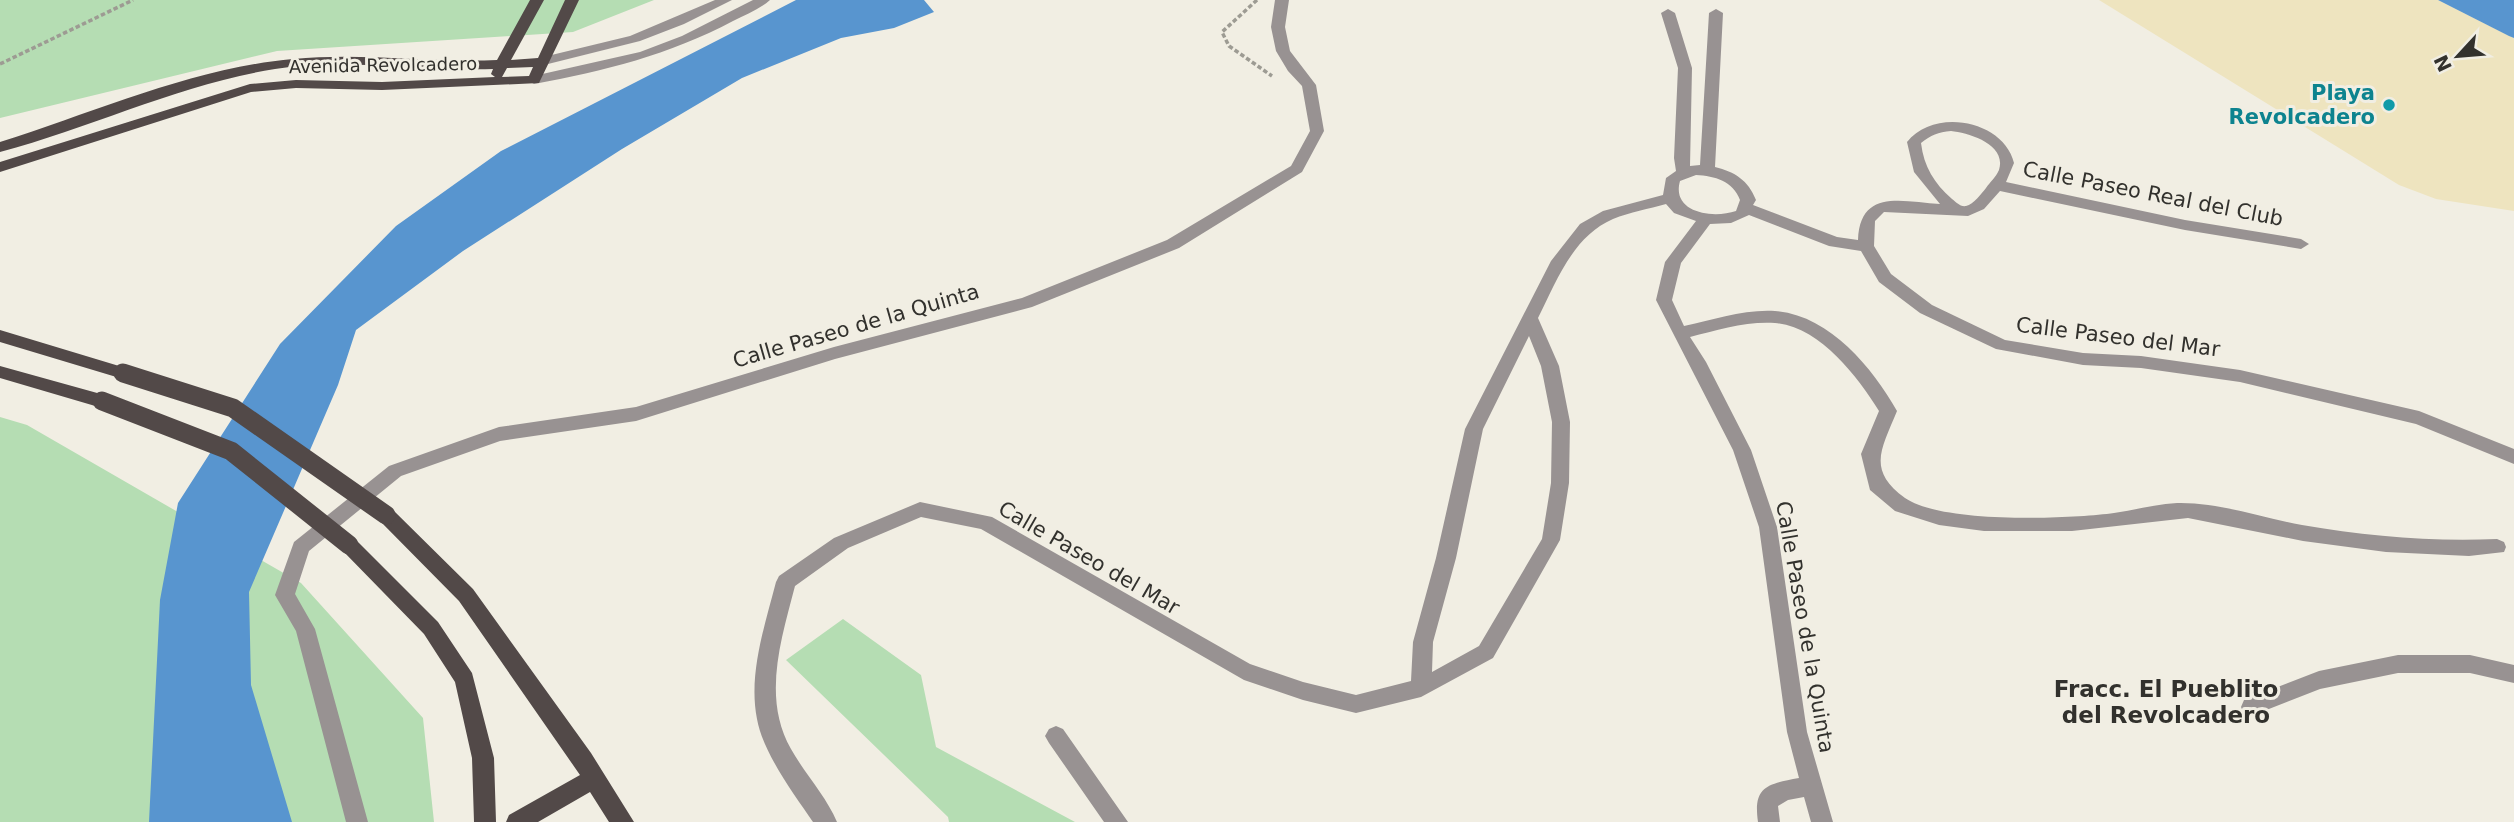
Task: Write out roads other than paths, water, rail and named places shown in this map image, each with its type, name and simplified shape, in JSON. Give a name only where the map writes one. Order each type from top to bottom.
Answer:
[{"type":"main road","points":[[496,83],[500,65],[537,0]]},
{"type":"main road","points":[[534,79],[572,0]]},
{"type":"main road","name":"Avenida Revolcadero","points":[[0,147],[172,89],[222,75],[276,65],[322,60],[500,65],[541,62]]},
{"type":"main road","name":"Avenida Revolcadero","points":[[0,167],[250,88],[296,84],[382,86],[496,83],[534,79]]},
{"type":"main road","points":[[0,336],[233,408],[386,515],[466,595],[623,822]]},
{"type":"main road","points":[[0,372],[102,401],[231,451],[349,545],[431,628],[465,679],[483,758],[485,822]]},
{"type":"main road","points":[[517,822],[594,778]]},
{"type":"street","name":"Avenida Revolcadero","points":[[541,62],[596,52],[640,39],[687,20],[725,0]]},
{"type":"street","name":"Avenida Revolcadero","points":[[534,79],[601,67],[660,50],[705,31],[763,0]]},
{"type":"street","name":"Calle Paseo de la Quinta","points":[[357,822],[305,629],[285,595],[301,547],[395,471],[499,434],[636,414],[834,353],[1026,303],[1173,244],[1297,169],[1317,131],[1309,85],[1293,68],[1283,51],[1278,27],[1282,0]]},
{"type":"street","points":[[1668,13],[1685,68],[1681,158],[1684,172]]},
{"type":"street","points":[[1707,170],[1716,13]]},
{"type":"street","points":[[687,20],[705,31]]},
{"type":"street","name":"Calle Paseo Real del Club","points":[[1866,246],[1868,217],[1874,209],[1886,206],[1968,211],[1978,208],[2006,172],[2008,162],[2004,151],[1993,140],[1960,126],[1927,131],[1914,142],[1915,156],[1927,185],[1955,209]]},
{"type":"street","points":[[1707,170],[1731,177],[1746,192],[1746,208],[1735,218],[1705,220],[1684,211],[1670,198],[1668,188],[1673,178],[1684,172],[1707,170]]},
{"type":"street","name":"Calle Paseo Real del Club","points":[[1996,185],[2185,225],[2301,244]]},
{"type":"street","points":[[1421,688],[1423,642],[1446,558],[1474,429],[1530,318],[1559,261],[1585,228],[1608,215],[1670,198]]},
{"type":"street","points":[[1746,208],[1835,242],[1866,246]]},
{"type":"street","name":"Calle Paseo de la Quinta","points":[[1705,220],[1673,262],[1664,300],[1742,450],[1768,527],[1797,732],[1822,822]]},
{"type":"street","name":"Calle Paseo del Mar","points":[[1866,246],[1885,278],[1926,309],[2002,345],[2083,359],[2141,362],[2240,376],[2419,418],[2514,457]]},
{"type":"street","points":[[1679,333],[1750,318],[1778,317],[1801,324],[1822,336],[1873,385],[1888,411],[1870,446],[1873,471],[1879,489],[1904,508],[1942,520],[2011,525],[2106,522],[2186,511],[2358,542],[2456,550],[2497,547]]},
{"type":"street","name":"Calle Paseo del Mar","points":[[825,822],[806,795],[767,722],[765,669],[786,582],[841,542],[920,509],[985,522],[1244,671],[1356,704],[1421,688],[1486,652],[1551,540],[1560,483],[1561,422],[1550,366],[1530,318]]},
{"type":"street","points":[[2251,707],[2319,680],[2398,664],[2470,664],[2514,674]]},
{"type":"street","points":[[1056,737],[1117,822]]},
{"type":"street","points":[[1769,822],[1766,800],[1784,791],[1812,786]]},
{"type":"water","points":[[796,0],[924,0],[934,12],[894,28],[841,38],[742,78],[622,149],[463,251],[356,330],[338,385],[249,592],[251,685],[292,822],[149,822],[160,600],[178,503],[280,344],[396,226],[501,151]]},
{"type":"water","points":[[2438,0],[2514,0],[2514,38],[2509,36]]},
{"type":"place","name":"Playa Revolcadero","points":[[2389,105]]},
{"type":"district","name":"Fracc. El Pueblito del Revolcadero","points":[[2166,702]]}]
